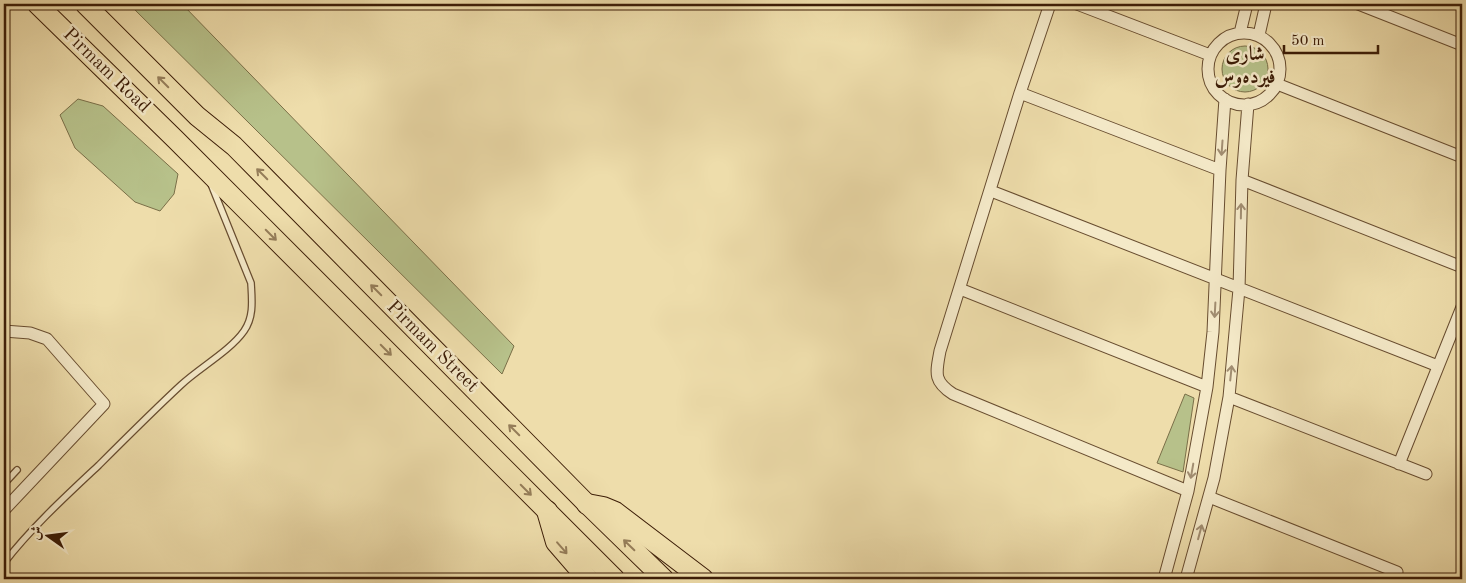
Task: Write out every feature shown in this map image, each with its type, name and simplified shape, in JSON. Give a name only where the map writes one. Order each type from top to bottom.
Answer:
[{"type":"highway","name":"Pirmam Road","points":[[37,4],[175,139]]},
{"type":"highway","name":"Pirmam Road","points":[[91,6],[197,116]]},
{"type":"highway","name":"Pirmam Street","points":[[197,116],[234,146],[587,504],[664,579]]},
{"type":"highway","name":"Pirmam Street","points":[[175,139],[615,579]]},
{"type":"highway","points":[[587,504],[604,507],[615,512],[703,579]]},
{"type":"highway","points":[[547,511],[556,542],[588,579]]},
{"type":"street","points":[[1050,4],[1020,93],[940,351],[937,367],[938,380],[944,388],[954,394],[1188,492]]},
{"type":"street","points":[[1077,4],[1210,55]]},
{"type":"street","points":[[1240,33],[1247,4]]},
{"type":"street","points":[[1259,36],[1266,4]]},
{"type":"street","points":[[1358,4],[1462,45]]},
{"type":"street","points":[[1240,33],[1250,33],[1259,36],[1271,45],[1278,55],[1280,67],[1277,84],[1264,98],[1254,104],[1231,103],[1214,88],[1209,78],[1208,66],[1210,55],[1226,37],[1240,33]]},
{"type":"street","points":[[1277,84],[1462,157]]},
{"type":"street","points":[[1020,93],[1220,170]]},
{"type":"street","points":[[1164,579],[1188,492],[1207,387],[1214,332],[1220,170],[1225,99]]},
{"type":"street","points":[[1186,579],[1210,497],[1229,397],[1239,289],[1242,180],[1248,104]]},
{"type":"street","points":[[1242,180],[1462,267]]},
{"type":"street","points":[[991,191],[1438,366]]},
{"type":"street","points":[[960,290],[1207,387]]},
{"type":"street","points":[[1399,464],[1462,307]]},
{"type":"street","points":[[4,331],[30,333],[47,340],[104,404],[4,510]]},
{"type":"street","points":[[1229,397],[1426,474]]},
{"type":"street","points":[[1210,497],[1397,572]]},
{"type":"lane","points":[[4,563],[65,497],[199,369],[230,346],[244,332],[251,320],[251,284],[204,169]]},
{"type":"lane","points":[[4,484],[18,470]]},
{"type":"green space","points":[[129,4],[182,4],[514,346],[502,374]]},
{"type":"green space","points":[[1245,46],[1258,50],[1264,56],[1268,69],[1264,82],[1258,88],[1245,92],[1232,88],[1226,82],[1222,69],[1226,56],[1232,50]]},
{"type":"green space","points":[[78,99],[103,106],[178,174],[174,194],[160,211],[135,202],[75,148],[60,115]]},
{"type":"green space","points":[[1185,394],[1194,398],[1183,472],[1157,463]]},
{"type":"district","name":"شاری فیردەوس","points":[[1245,66]]}]
